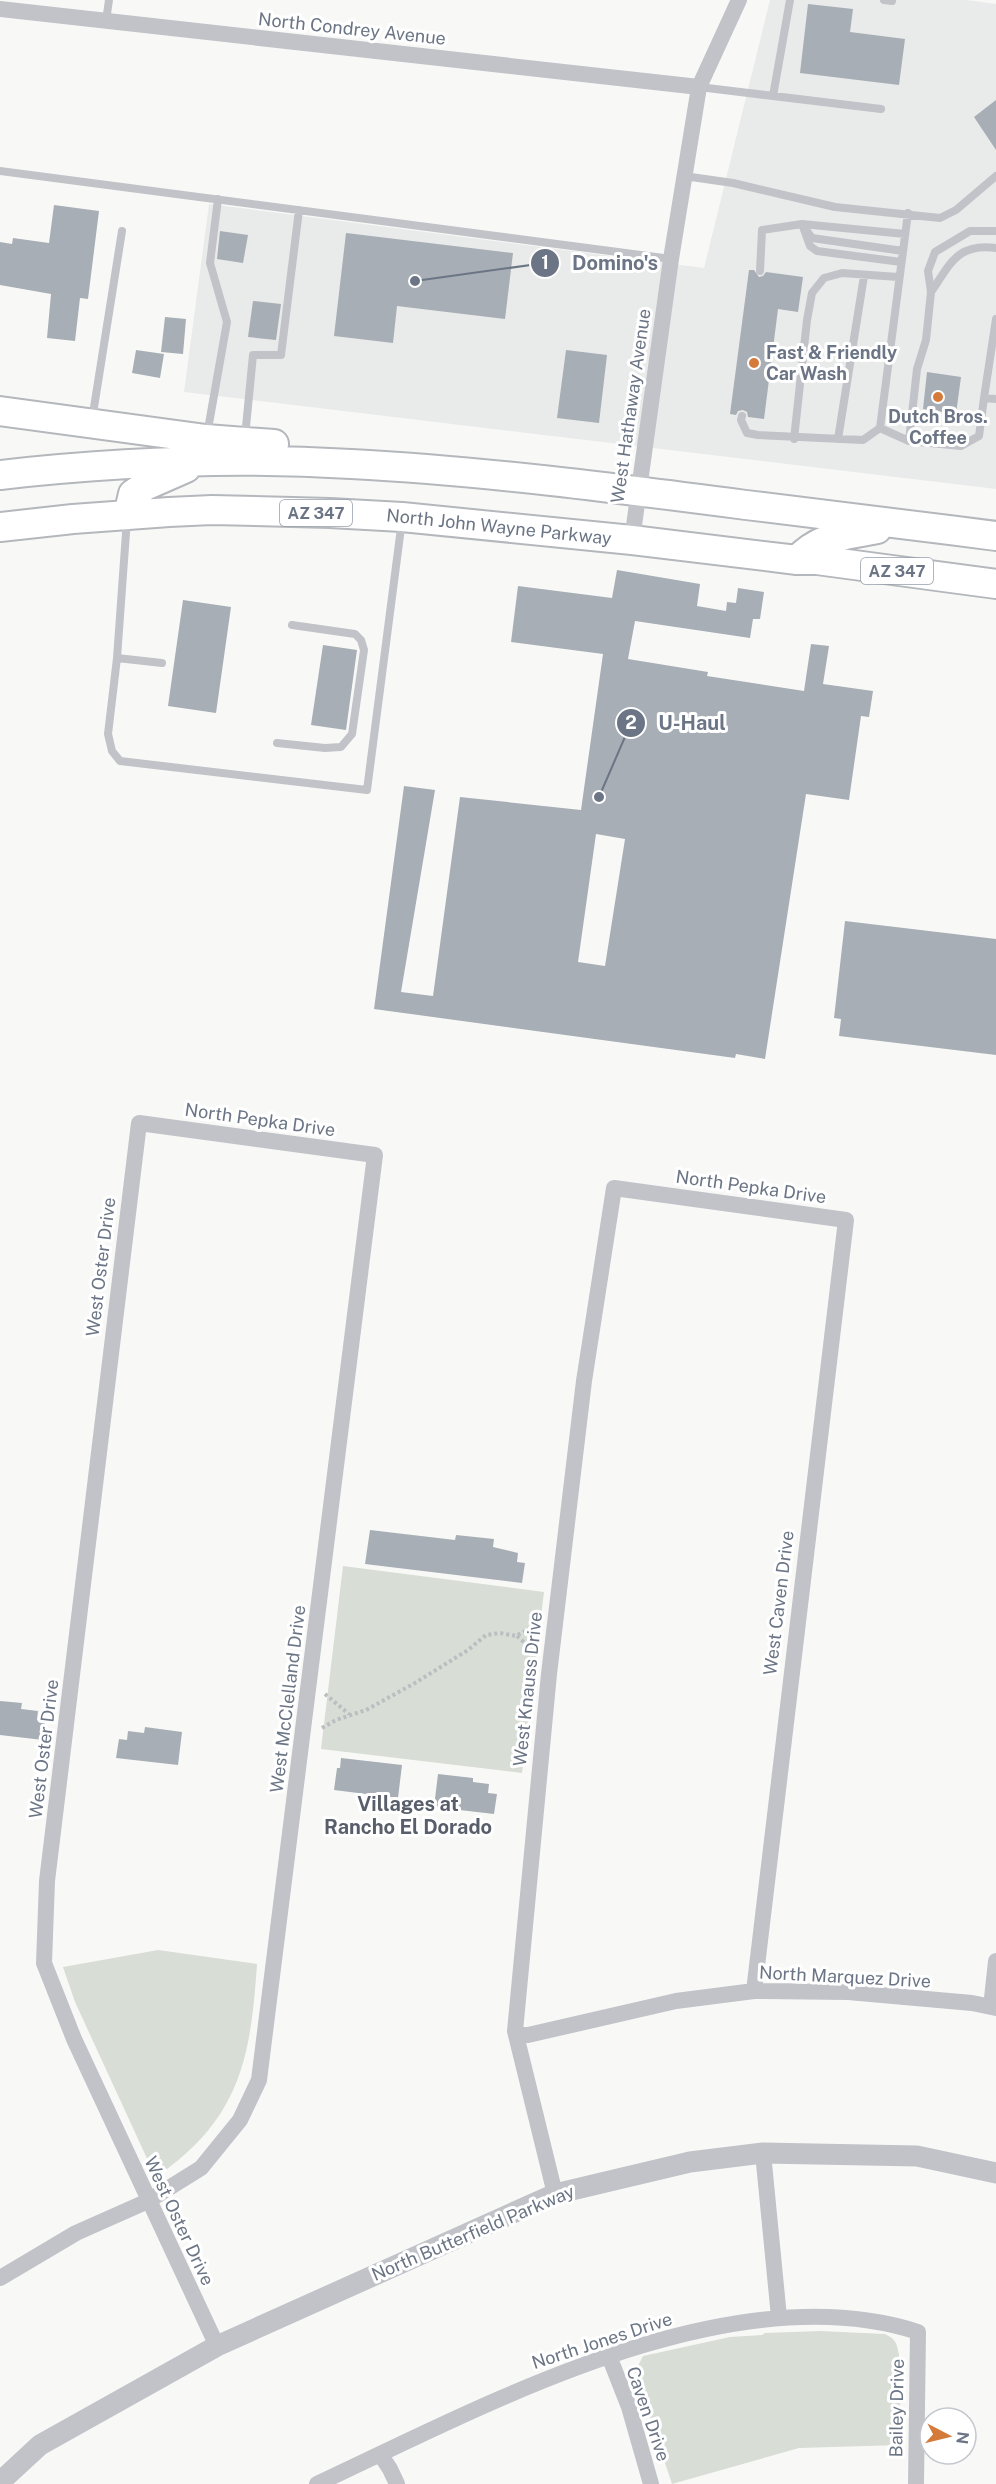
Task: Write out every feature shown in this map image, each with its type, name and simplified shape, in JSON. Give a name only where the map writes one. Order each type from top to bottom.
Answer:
[{"type":"highway","points":[[0,411],[92,423],[204,450],[639,491],[996,536]]},
{"type":"highway","points":[[0,475],[148,464],[204,450],[245,443],[402,451],[442,456],[482,463],[524,479]]},
{"type":"highway","points":[[128,514],[133,494],[204,450]]},
{"type":"highway","name":"North John Wayne Parkway","points":[[0,527],[128,514],[212,510],[402,517],[632,540],[797,560],[816,560],[996,584]]},
{"type":"highway","points":[[797,560],[809,547],[820,541],[905,524]]},
{"type":"street","name":"West Hathaway Avenue","points":[[632,540],[683,176],[699,87],[739,0]]},
{"type":"street","name":"North Condrey Avenue","points":[[0,9],[699,87]]},
{"type":"street","name":"North Pepka Drive","points":[[139,1123],[375,1155]]},
{"type":"street","name":"West Oster Drive","points":[[139,1123],[47,1881],[44,1963],[74,2039],[217,2346]]},
{"type":"street","name":"West McClelland Drive","points":[[0,2278],[76,2233],[148,2201],[201,2168],[240,2120],[259,2080],[375,1155]]},
{"type":"street","name":"North Pepka Drive","points":[[614,1188],[846,1221]]},
{"type":"street","name":"West Knauss Drive","points":[[555,2194],[516,2035],[532,1834],[550,1666],[584,1381],[614,1188]]},
{"type":"street","name":"West Caven Drive","points":[[754,1991],[846,1221]]},
{"type":"street","points":[[994,2008],[996,1961]]},
{"type":"street","name":"North Marquez Drive","points":[[516,2035],[528,2035],[676,2001],[754,1991],[848,1992],[972,2003],[994,2008]]},
{"type":"street","points":[[763,2153],[779,2317]]},
{"type":"street","name":"North Butterfield Parkway","points":[[0,2482],[40,2445],[217,2346],[555,2194],[690,2162],[763,2153],[917,2156],[996,2173]]},
{"type":"street","name":"North Jones Drive","points":[[317,2484],[493,2400],[609,2356],[696,2331],[779,2317],[821,2317],[889,2323],[918,2332]]},
{"type":"street","name":"Bailey Drive","points":[[916,2484],[918,2332]]},
{"type":"street","name":"Caven Drive","points":[[609,2356],[629,2407],[651,2484]]},
{"type":"street","points":[[380,2454],[397,2484]]},
{"type":"lane","points":[[106,21],[109,0]]},
{"type":"lane","points":[[773,96],[790,0]]},
{"type":"lane","points":[[699,87],[881,109]]},
{"type":"lane","points":[[0,171],[671,259]]},
{"type":"lane","points":[[683,176],[733,183],[835,207],[940,218],[956,210],[996,176]]},
{"type":"lane","points":[[204,450],[227,322],[210,263],[218,199]]},
{"type":"lane","points":[[245,443],[253,355],[281,355],[299,210]]},
{"type":"lane","points":[[742,416],[741,420],[747,433],[794,439],[863,440],[880,428],[908,213]]},
{"type":"lane","points":[[760,271],[762,230],[802,224],[905,234]]},
{"type":"lane","points":[[802,224],[812,238],[903,251]]},
{"type":"lane","points":[[802,224],[810,246],[817,251],[901,262]]},
{"type":"lane","points":[[92,423],[122,231]]},
{"type":"lane","points":[[909,441],[918,369],[926,340],[931,292],[928,271],[935,252],[970,231],[996,231]]},
{"type":"lane","points":[[931,292],[942,272],[954,259],[970,248],[996,248]]},
{"type":"lane","points":[[794,439],[812,293],[824,278],[842,273],[898,277]]},
{"type":"lane","points":[[838,439],[864,276]]},
{"type":"lane","points":[[880,428],[909,441],[961,446],[980,436],[996,319]]},
{"type":"lane","points":[[984,398],[996,399]]},
{"type":"lane","points":[[128,514],[117,658],[108,734],[112,751],[120,761],[367,790],[402,517]]},
{"type":"lane","points":[[277,743],[325,748],[341,747],[352,734],[364,650],[361,640],[355,634],[292,625]]},
{"type":"lane","points":[[117,658],[162,663]]},
{"type":"path","points":[[322,1728],[349,1714],[366,1710],[415,1683],[468,1650],[486,1635],[500,1633],[516,1636],[544,1621]]},
{"type":"path","points":[[308,1692],[326,1694],[340,1709],[349,1714]]},
{"type":"shaded area","points":[[770,0],[967,0],[996,4],[996,489],[184,392],[209,204],[704,268]]},
{"type":"shaded area","points":[[343,1566],[544,1592],[522,1773],[321,1749]]},
{"type":"shaded area","points":[[158,1950],[257,1964],[251,2025],[246,2053],[238,2078],[227,2103],[212,2126],[192,2148],[167,2169],[150,2165],[75,2002],[63,1967]]},
{"type":"shaded area","points":[[820,2331],[885,2334],[894,2340],[899,2355],[901,2445],[799,2448],[672,2484],[635,2372],[643,2356],[730,2337]]},
{"type":"building","points":[[808,4],[853,9],[850,32],[905,39],[899,85],[800,73]]},
{"type":"building","points":[[996,100],[996,150],[974,117]]},
{"type":"building","points":[[54,205],[99,211],[88,299],[80,298],[75,341],[47,338],[51,294],[0,285],[0,242],[12,244],[13,238],[49,243]]},
{"type":"building","points":[[220,231],[248,235],[243,263],[217,259]]},
{"type":"building","points":[[346,233],[513,253],[505,319],[397,306],[393,343],[334,336]]},
{"type":"building","name":"Fast & Friendly Car Wash","points":[[749,270],[754,270],[759,277],[766,272],[803,277],[798,312],[778,309],[764,419],[748,417],[747,412],[743,410],[738,411],[736,415],[730,414]]},
{"type":"building","points":[[253,301],[281,304],[276,340],[248,337]]},
{"type":"building","points":[[165,317],[186,319],[183,354],[161,352]]},
{"type":"building","points":[[136,350],[164,354],[160,378],[132,373]]},
{"type":"building","points":[[566,350],[607,355],[599,423],[557,418]]},
{"type":"building","points":[[927,372],[961,377],[956,414],[923,409]]},
{"type":"building","points":[[617,570],[700,584],[697,606],[726,611],[727,602],[736,603],[738,588],[764,592],[760,619],[753,619],[750,638],[635,621],[628,659],[708,672],[707,676],[804,691],[811,644],[829,646],[823,684],[873,691],[869,717],[861,716],[849,800],[806,794],[765,1059],[736,1054],[735,1058],[374,1009],[404,786],[435,790],[401,992],[433,996],[460,797],[581,810],[603,654],[511,642],[518,586],[612,598]],"holes":[[[596,834],[625,839],[605,966],[578,962]]]},
{"type":"building","points":[[183,600],[231,607],[216,713],[168,706]]},
{"type":"building","points":[[323,645],[357,650],[346,730],[311,725]]},
{"type":"building","points":[[845,921],[996,939],[996,1055],[839,1036],[841,1019],[834,1018]]},
{"type":"building","points":[[370,1530],[455,1540],[456,1535],[494,1539],[493,1547],[518,1553],[517,1562],[525,1563],[522,1583],[365,1564]]},
{"type":"building","points":[[0,1701],[22,1703],[21,1709],[38,1711],[37,1720],[45,1721],[43,1740],[0,1735]]},
{"type":"building","points":[[145,1727],[182,1732],[178,1765],[116,1758],[119,1739],[127,1740],[128,1731],[144,1733]]},
{"type":"building","points":[[341,1758],[402,1765],[398,1798],[334,1790]]},
{"type":"building","points":[[438,1774],[473,1778],[473,1782],[489,1784],[488,1793],[497,1794],[494,1814],[434,1807]]},
{"type":"place","name":"Domino's","points":[[415,281]]},
{"type":"place","name":"Fast & Friendly Car Wash","points":[[754,363]]},
{"type":"place","name":"Dutch Bros. Coffee","points":[[938,397]]},
{"type":"place","name":"U-Haul","points":[[599,797]]},
{"type":"district","name":"Villages at Rancho El Dorado","points":[[408,1816]]}]
